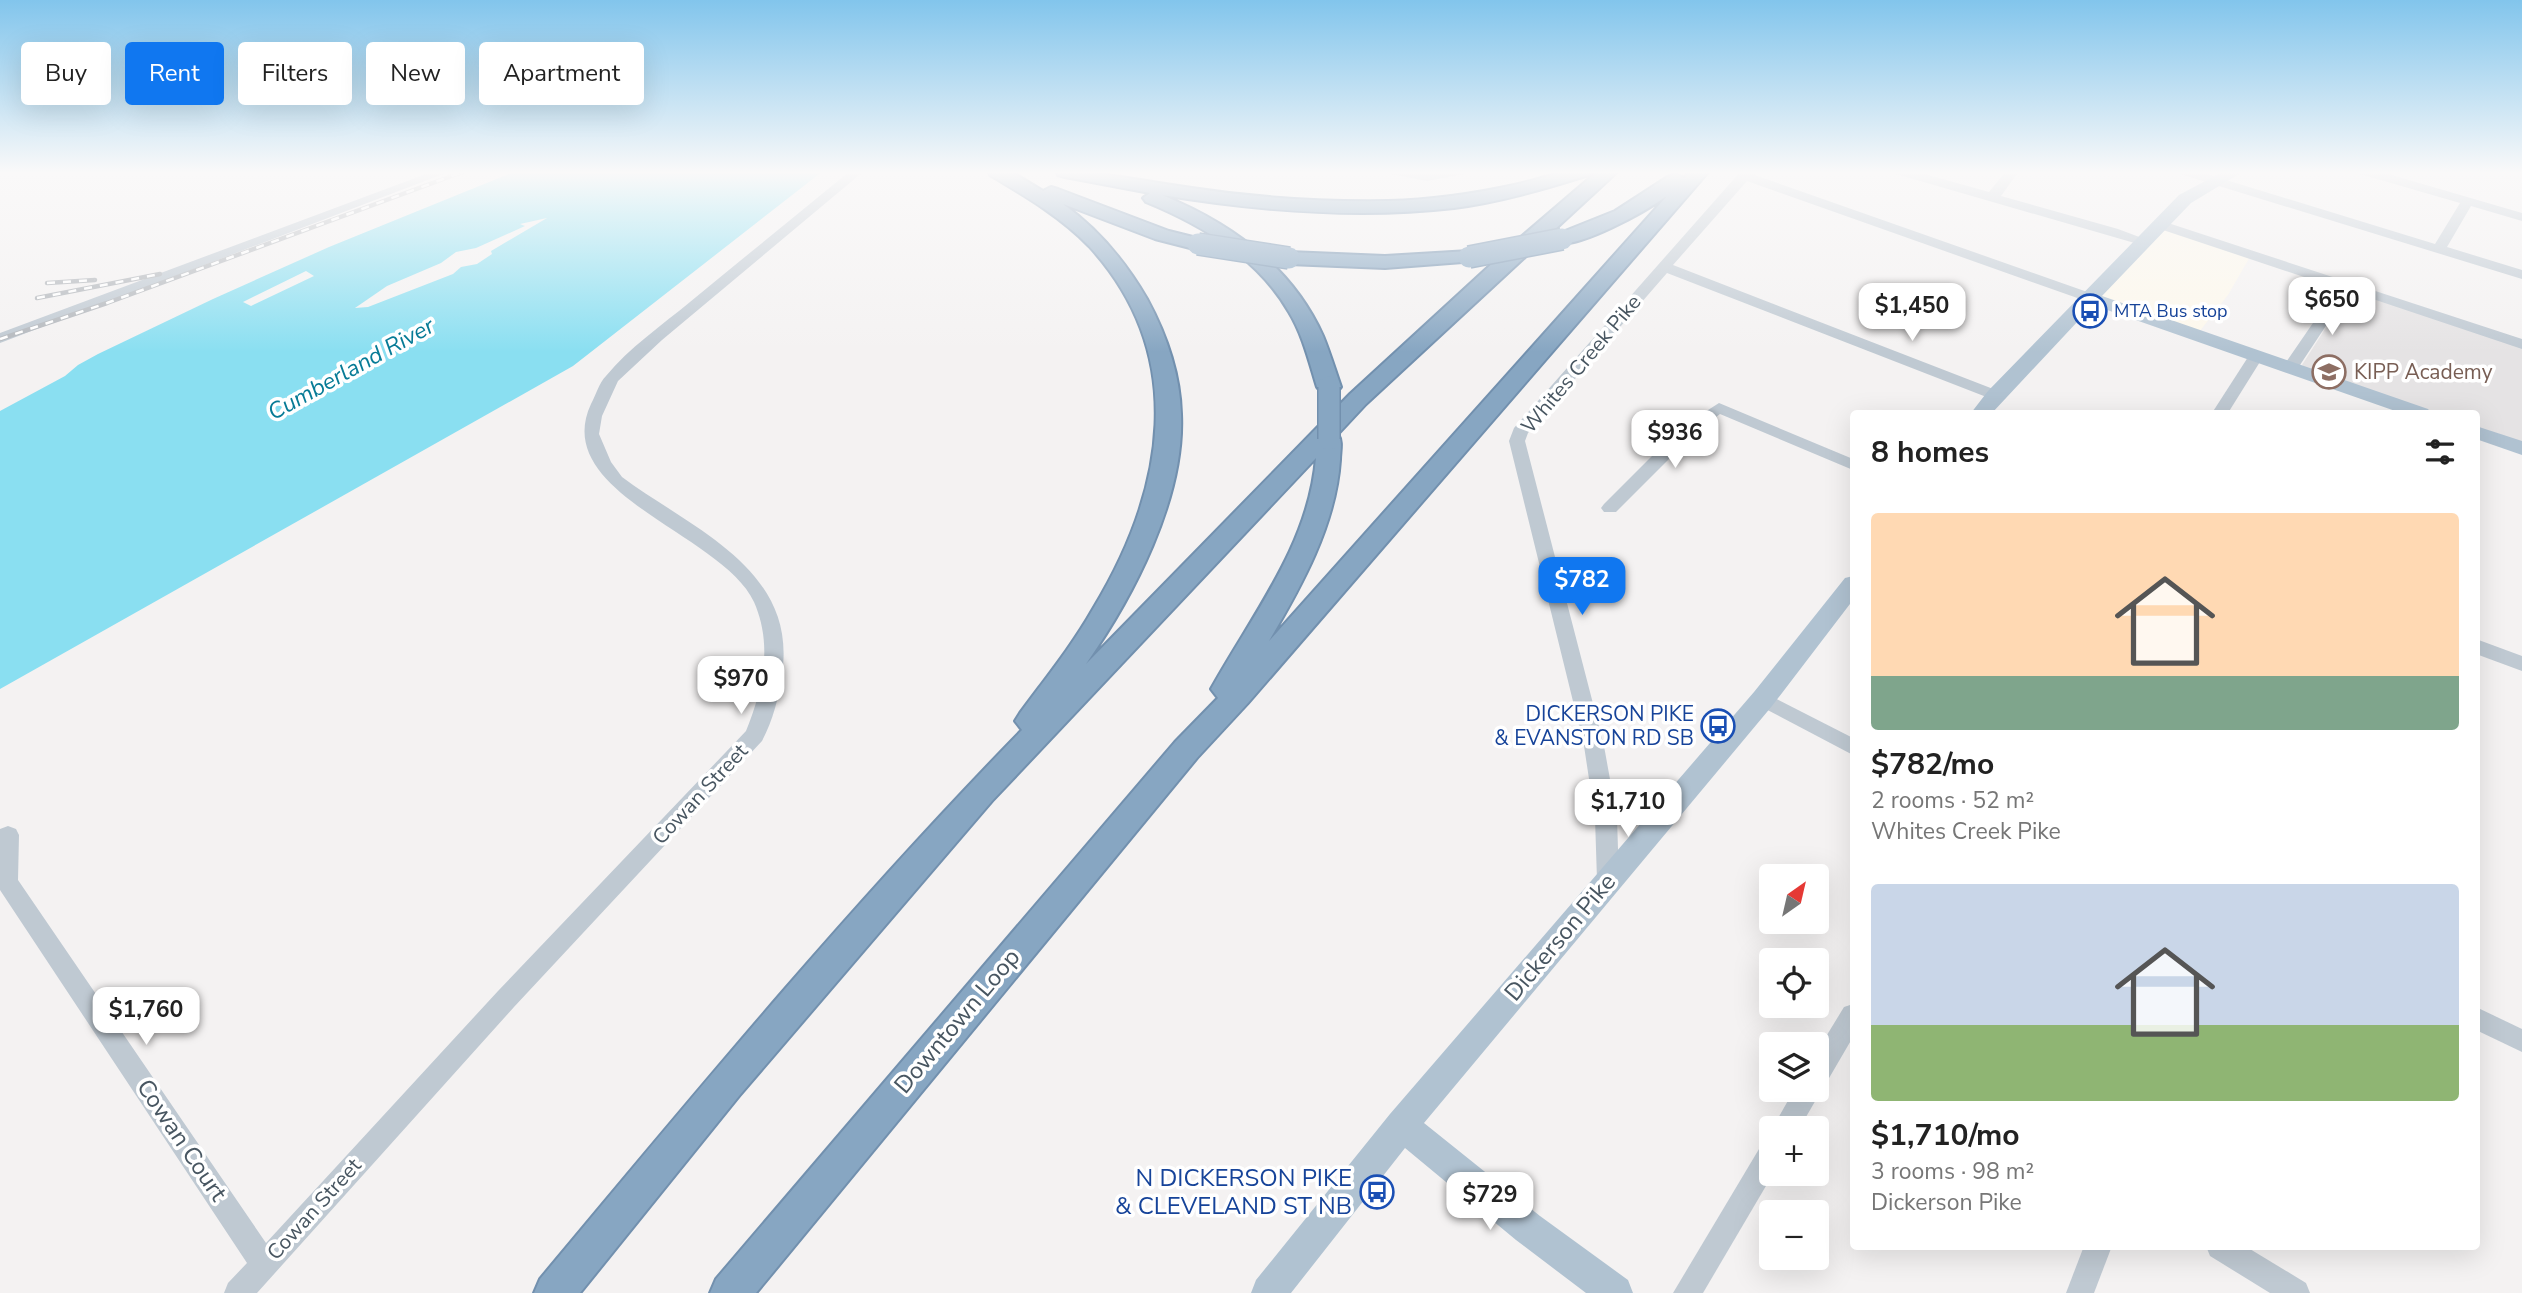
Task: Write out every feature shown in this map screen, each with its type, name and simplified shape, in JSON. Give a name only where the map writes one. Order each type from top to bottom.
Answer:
[{"type":"highway","points":[[981,792],[1098,624],[1121,585],[1151,511],[1169,440],[1167,396],[1160,356],[1145,315],[1127,282],[1098,243],[1085,231]]},
{"type":"highway","points":[[1151,231],[1198,243],[1289,258],[1385,262],[1469,257],[1562,239],[1583,231]]},
{"type":"highway","points":[[1186,750],[1238,670],[1278,600],[1316,520],[1330,464],[1329,387],[1311,334],[1289,295],[1261,264],[1216,231]]},
{"type":"highway","points":[[554,1293],[726,1084],[981,792],[1358,400],[1539,231]]},
{"type":"highway","points":[[1186,750],[1238,695],[1647,231]]},
{"type":"highway","name":"Downtown Loop","points":[[730,1293],[1186,750]]},
{"type":"main road","points":[[1984,410],[1995,395],[2152,231]]},
{"type":"main road","points":[[2088,297],[2412,410]]},
{"type":"main road","points":[[2480,433],[2522,448]]},
{"type":"main road","name":"Dickerson Pike","points":[[1269,1293],[1402,1125],[1763,699],[1850,588]]},
{"type":"main road","points":[[1402,1125],[1528,1228],[1615,1293]]},
{"type":"street","points":[[0,338],[284,231]]},
{"type":"street","name":"Cowan Street","points":[[238,1293],[506,999],[755,735],[768,704],[776,647],[772,620],[751,584],[730,560],[616,481],[603,463],[591,434],[594,416],[611,379],[785,231]]},
{"type":"street","name":"Whites Creek Pike","points":[[1608,880],[1606,818],[1594,746],[1517,441],[1520,432],[1543,404],[1695,231]]},
{"type":"street","points":[[1906,231],[2088,297]]},
{"type":"street","points":[[2113,231],[2143,241]]},
{"type":"street","points":[[2181,231],[2522,344]]},
{"type":"street","points":[[2382,231],[2522,275]]},
{"type":"street","points":[[2439,249],[2450,231]]},
{"type":"street","points":[[1665,267],[1995,395]]},
{"type":"street","points":[[2290,368],[2345,286]]},
{"type":"street","points":[[2222,410],[2255,357]]},
{"type":"street","points":[[1610,508],[1686,432],[1719,408],[1850,465]]},
{"type":"street","points":[[2480,648],[2522,664]]},
{"type":"street","points":[[1763,699],[1850,745]]},
{"type":"street","name":"Cowan Court","points":[[8,835],[7,882],[264,1264]]},
{"type":"street","points":[[1829,1055],[1850,1020]]},
{"type":"street","points":[[2480,1020],[2522,1041]]},
{"type":"street","points":[[1687,1293],[1759,1173]]},
{"type":"street","points":[[2080,1293],[2096,1250]]},
{"type":"street","points":[[2226,1250],[2296,1293]]},
{"type":"shaded area","points":[[2152,231],[2181,231],[2251,255],[2228,295],[2196,336],[2088,297]]},
{"type":"shaded area","points":[[2350,290],[2522,347],[2522,443],[2480,428],[2480,410],[2425,410],[2312,372],[2302,365]]},
{"type":"water","name":"Cumberland River","points":[[368,231],[513,231],[476,248],[456,252],[441,263],[387,286],[355,308],[368,307],[453,274],[461,267],[477,264],[492,254],[491,251],[524,231],[746,231],[573,366],[0,689],[0,411],[65,376],[98,354],[213,299]],"holes":[[[306,271],[314,276],[251,306],[243,302]]]},
{"type":"railway","points":[[0,339],[301,231]]},
{"type":"railway","points":[[37,298],[160,274]]},
{"type":"railway","points":[[47,283],[95,280]]},
{"type":"place","name":"MTA Bus stop","points":[[2090,311]]},
{"type":"place","name":"KIPP Academy","points":[[2329,372]]},
{"type":"place","name":"DICKERSON PIKE & EVANSTON RD SB","points":[[1718,726]]},
{"type":"place","name":"N DICKERSON PIKE & CLEVELAND ST NB","points":[[1377,1192]]}]
